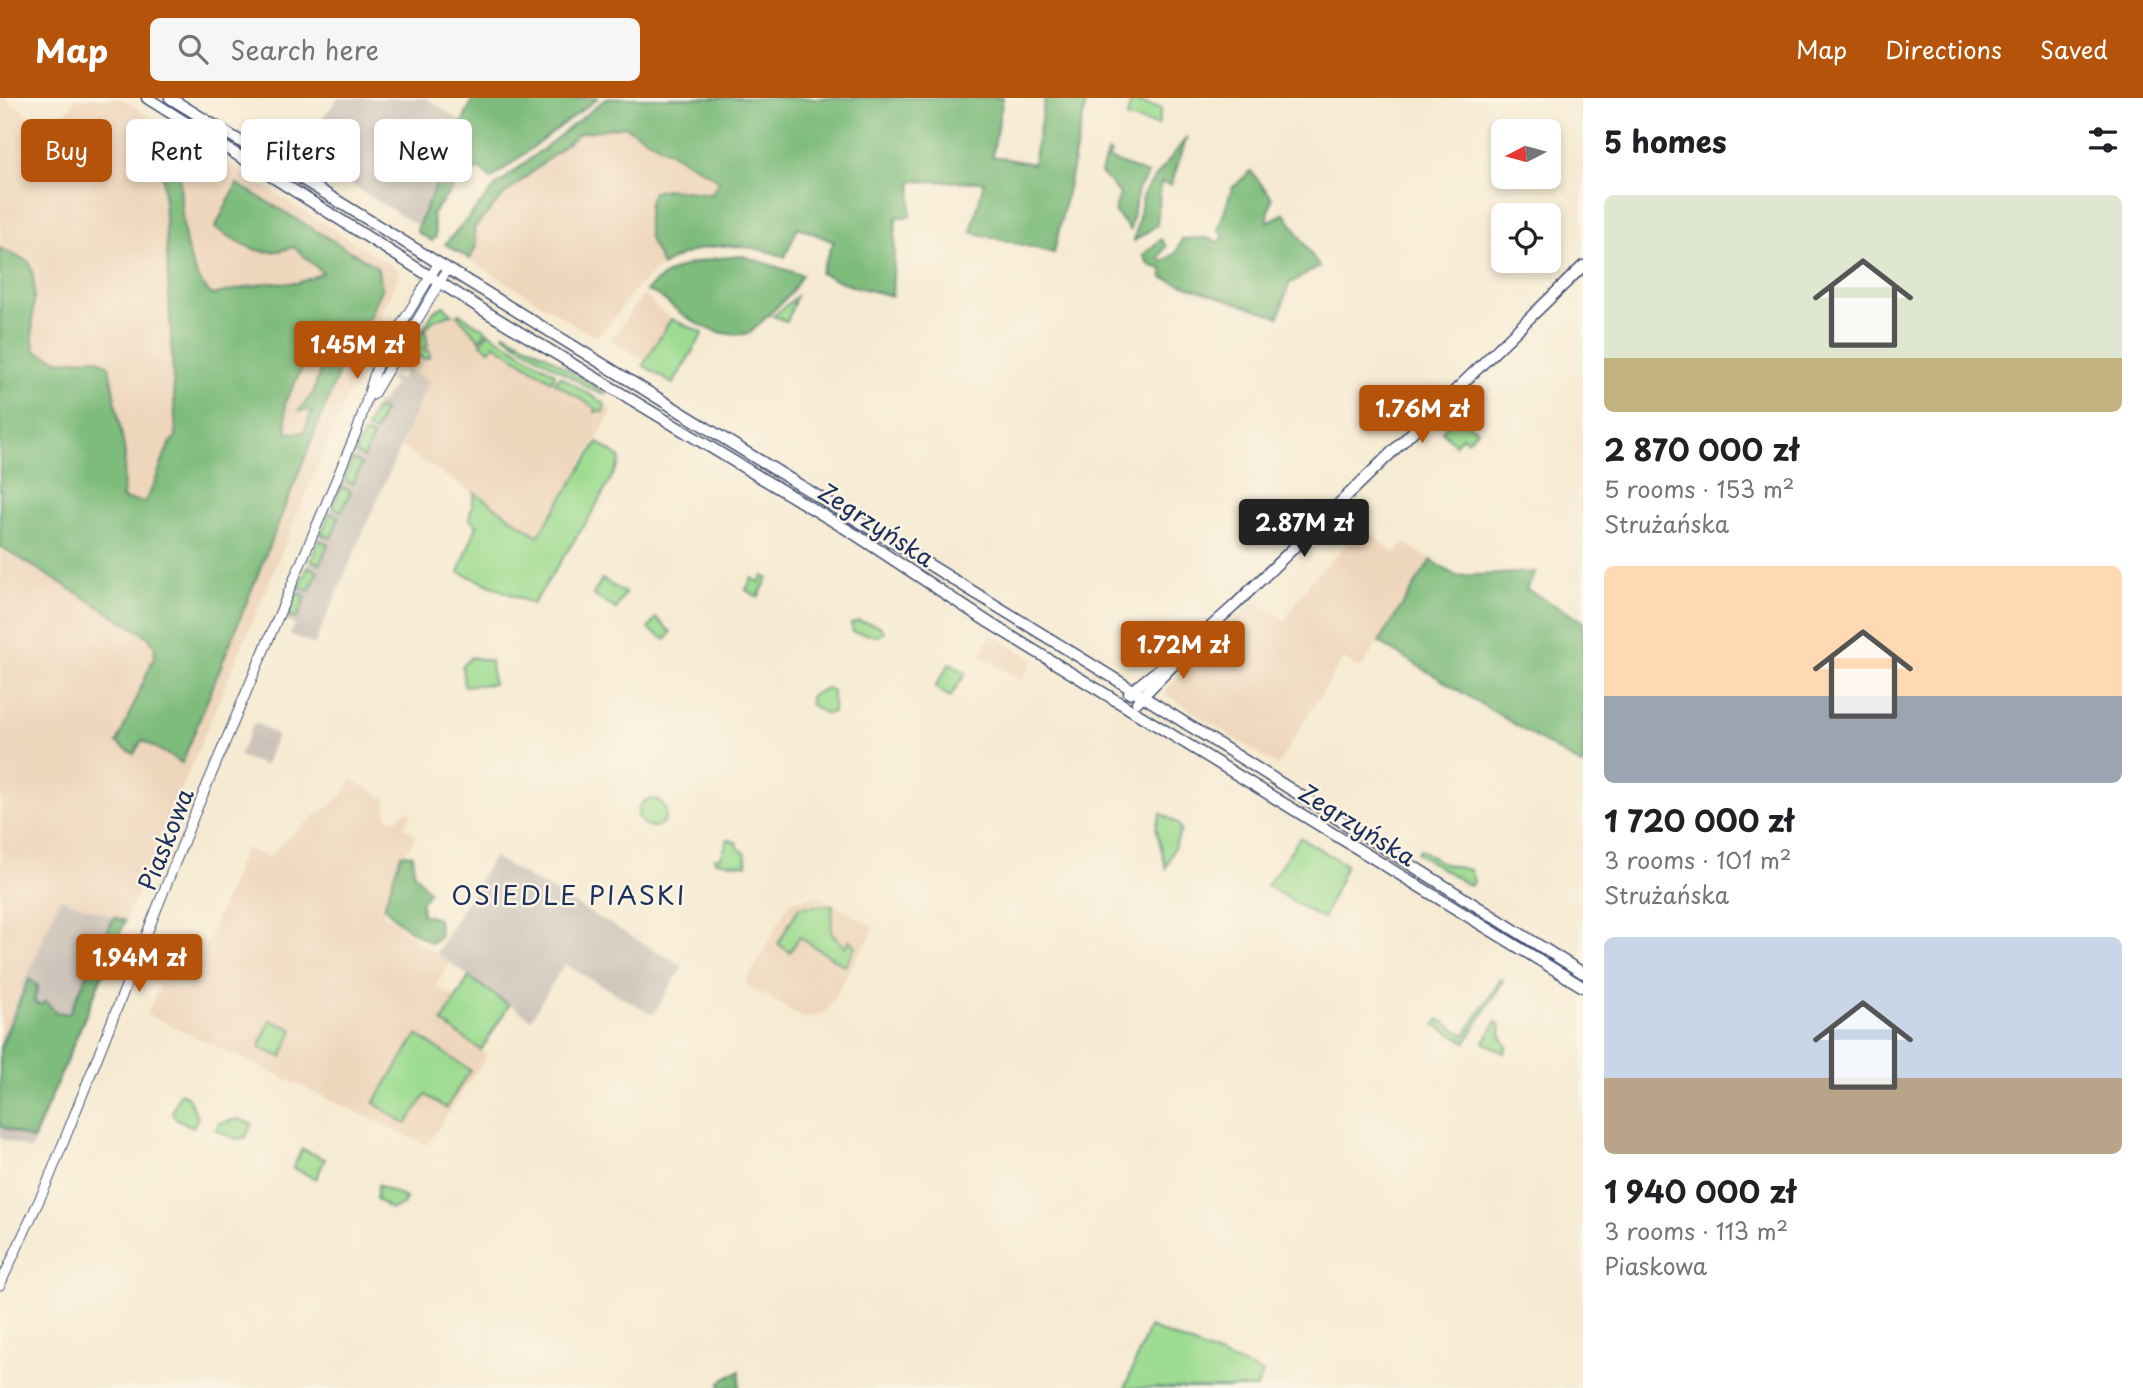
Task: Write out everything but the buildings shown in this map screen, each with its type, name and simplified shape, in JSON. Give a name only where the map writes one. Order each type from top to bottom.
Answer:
[{"type":"main road","name":"Zegrzyńska","points":[[147,98],[434,279],[844,527],[988,622],[1583,988]]},
{"type":"main road","name":"Zegrzyńska","points":[[170,98],[1132,690],[1583,973]]},
{"type":"main road","points":[[1129,707],[1143,698],[1196,640],[1583,265]]},
{"type":"main road","points":[[1118,700],[1196,640]]},
{"type":"street","name":"Piaskowa","points":[[0,1285],[52,1171],[193,818],[365,408],[378,363],[442,267]]},
{"type":"shaded area","points":[[0,98],[6,98],[31,119],[21,119],[21,182],[112,182],[112,119],[57,119],[70,108],[76,98],[120,98],[154,119],[126,119],[126,182],[227,182],[227,164],[241,173],[241,182],[256,182],[400,271],[126,921],[60,898],[0,1040]]},
{"type":"shaded area","points":[[338,98],[426,98],[458,119],[374,119],[374,182],[437,182],[418,226],[347,182],[360,182],[360,119],[322,119]]},
{"type":"shaded area","points":[[605,100],[741,109],[745,246],[705,247],[664,264],[635,289],[604,332],[593,336],[445,244],[496,186]]},
{"type":"shaded area","points":[[642,296],[652,300],[651,303],[671,319],[646,361],[611,340]]},
{"type":"shaded area","points":[[444,306],[613,411],[538,536],[401,447],[429,382],[403,366],[408,366],[413,355],[412,349],[434,311]]},
{"type":"shaded area","points":[[406,369],[429,381],[314,645],[290,634],[295,624],[285,620],[287,615],[297,618],[306,597],[297,593],[299,587],[309,590],[317,570],[308,567],[311,560],[320,564],[328,544],[319,540],[321,534],[331,537],[339,517],[330,513],[332,507],[342,510],[351,491],[341,487],[344,480],[353,484],[361,464],[352,460],[355,453],[364,457],[373,437],[364,434],[366,428],[375,431],[384,411],[375,409],[378,402],[382,402],[395,384],[389,381],[391,377],[401,380]]},
{"type":"shaded area","points":[[1365,527],[1394,553],[1405,543],[1431,560],[1361,669],[1343,659],[1277,766],[1163,692],[1255,601],[1285,620],[1313,578]]},
{"type":"shaded area","points":[[991,634],[1034,660],[1022,681],[980,656]]},
{"type":"shaded area","points":[[257,723],[277,735],[265,766],[239,756],[253,724]]},
{"type":"shaded area","points":[[352,779],[386,799],[387,817],[395,820],[407,811],[411,814],[403,827],[417,835],[398,865],[384,915],[395,920],[402,930],[450,963],[436,986],[456,998],[442,1022],[487,1055],[427,1145],[147,1014],[160,983],[187,992],[245,848],[269,857],[280,843],[340,798]]},
{"type":"shaded area","points":[[493,857],[683,966],[653,1015],[564,964],[531,1019],[436,953]]},
{"type":"shaded area","points":[[818,895],[875,928],[825,1013],[804,1018],[745,984],[790,902]]},
{"type":"shaded area","points":[[60,898],[126,921],[31,1150],[0,1138],[0,1040]]},
{"type":"green space","points":[[473,98],[598,98],[491,179],[479,168],[472,173],[472,119],[464,119]]},
{"type":"green space","points":[[607,98],[1003,98],[992,156],[1033,164],[1045,98],[1087,98],[1054,253],[971,232],[984,182],[912,181],[910,217],[896,217],[892,296],[852,286],[820,273],[834,242],[798,227],[785,257],[754,248],[722,246],[692,251],[662,266],[648,235],[649,205],[653,192],[665,189],[712,194],[719,180],[624,126],[580,133],[504,195],[474,228],[476,246],[470,259],[445,244],[496,186],[541,150],[545,150],[544,148]]},
{"type":"green space","points":[[1131,101],[1162,108],[1158,125],[1127,118]]},
{"type":"green space","points":[[1187,137],[1171,185],[1161,182],[1157,225],[1134,241],[1144,192]]},
{"type":"green space","points":[[1107,152],[1111,153],[1109,159],[1148,174],[1138,189],[1130,230],[1114,211],[1120,194],[1101,173]]},
{"type":"green space","points":[[1251,171],[1272,198],[1267,222],[1285,213],[1319,267],[1289,284],[1279,317],[1163,278],[1162,269],[1149,265],[1143,255],[1161,239],[1166,246],[1159,258],[1162,262],[1176,253],[1182,239],[1207,238],[1218,242],[1224,237],[1218,230],[1232,188]]},
{"type":"green space","points":[[163,182],[180,182],[188,252],[201,283],[212,295],[266,283],[298,283],[323,273],[294,247],[270,252],[252,249],[215,228],[237,184],[377,267],[382,287],[360,340],[347,355],[330,331],[314,345],[285,402],[287,433],[304,432],[312,411],[299,411],[313,393],[323,362],[333,361],[338,375],[182,763],[142,740],[134,754],[117,743],[154,657],[155,646],[147,636],[0,546],[0,248],[29,262],[34,284],[32,329],[35,351],[61,361],[97,358],[109,366],[125,453],[123,499],[144,502],[167,450],[176,437]]},
{"type":"green space","points":[[437,182],[461,182],[432,214],[436,237],[432,241],[417,232]]},
{"type":"green space","points":[[743,256],[802,275],[791,293],[750,333],[730,334],[710,329],[691,320],[658,295],[646,291],[679,268],[716,258]]},
{"type":"green space","points":[[796,297],[787,322],[773,316],[775,315]]},
{"type":"green space","points":[[444,306],[452,314],[435,319],[425,329],[428,346],[424,347],[425,351],[429,350],[430,357],[425,359],[413,355],[412,349],[434,311]]},
{"type":"green space","points":[[460,314],[486,330],[480,340],[457,315]]},
{"type":"green space","points":[[671,319],[703,333],[673,384],[643,365]]},
{"type":"green space","points":[[488,332],[555,373],[552,381],[494,344],[490,350],[481,344]]},
{"type":"green space","points":[[504,333],[546,355],[608,395],[594,391],[503,335]]},
{"type":"green space","points":[[560,376],[605,404],[603,412],[595,412],[597,409],[555,383]]},
{"type":"green space","points":[[375,409],[384,410],[375,432],[366,428]]},
{"type":"green space","points":[[1457,416],[1477,430],[1468,441],[1463,436],[1455,444],[1442,431]]},
{"type":"green space","points":[[364,434],[373,437],[364,458],[355,453]]},
{"type":"green space","points":[[598,442],[620,458],[619,464],[592,513],[533,604],[459,572],[477,525],[469,519],[475,493],[538,536]]},
{"type":"green space","points":[[352,460],[362,464],[353,484],[344,480]]},
{"type":"green space","points":[[341,487],[351,491],[342,511],[332,507]]},
{"type":"green space","points":[[330,513],[339,517],[331,538],[321,534]]},
{"type":"green space","points":[[319,540],[328,544],[320,564],[311,560]]},
{"type":"green space","points":[[1431,560],[1456,576],[1536,572],[1526,589],[1583,621],[1583,766],[1379,642]]},
{"type":"green space","points":[[308,567],[318,571],[309,591],[299,587]]},
{"type":"green space","points":[[763,576],[768,578],[758,597],[746,590],[752,578],[759,582]]},
{"type":"green space","points":[[602,579],[625,593],[616,609],[593,595]]},
{"type":"green space","points":[[297,593],[306,596],[297,618],[287,615]]},
{"type":"green space","points":[[656,618],[671,632],[666,640],[648,629]]},
{"type":"green space","points":[[858,621],[880,626],[884,632],[878,636],[853,632],[851,624]]},
{"type":"green space","points":[[471,657],[491,661],[493,684],[464,686],[462,666]]},
{"type":"green space","points":[[950,663],[966,673],[950,697],[935,687]]},
{"type":"green space","points":[[826,688],[833,691],[833,712],[826,714],[810,704],[810,696]]},
{"type":"green space","points":[[652,799],[662,803],[666,813],[662,823],[652,827],[642,823],[638,813],[642,803]]},
{"type":"green space","points":[[1161,813],[1178,824],[1181,830],[1166,868],[1156,827]]},
{"type":"green space","points":[[1300,837],[1346,865],[1323,919],[1267,886]]},
{"type":"green space","points":[[728,839],[737,843],[736,846],[745,853],[747,865],[715,861],[714,858],[721,857]]},
{"type":"green space","points":[[1420,849],[1444,864],[1470,870],[1474,881],[1470,886],[1417,853]]},
{"type":"green space","points":[[401,854],[413,855],[414,873],[429,892],[421,903],[422,914],[438,919],[440,936],[431,943],[402,925],[384,907]]},
{"type":"green space","points":[[833,905],[831,932],[845,947],[850,940],[856,946],[845,966],[799,937],[790,952],[778,944],[799,907]]},
{"type":"green space","points":[[114,917],[125,921],[33,1140],[0,1126],[0,1048],[29,979],[38,986],[34,1002],[40,1005],[46,1001],[55,1012],[69,1014]]},
{"type":"green space","points":[[469,977],[509,1005],[481,1050],[442,1022]]},
{"type":"green space","points":[[1501,979],[1503,981],[1466,1042],[1435,1025],[1439,1019],[1465,1035]]},
{"type":"green space","points":[[270,1020],[293,1029],[282,1057],[259,1048]]},
{"type":"green space","points":[[1496,1022],[1500,1025],[1507,1047],[1504,1053],[1484,1042]]},
{"type":"green space","points":[[417,1035],[470,1070],[446,1108],[426,1095],[406,1124],[374,1103]]},
{"type":"green space","points":[[180,1093],[187,1096],[198,1117],[193,1127],[175,1118],[172,1112]]},
{"type":"green space","points":[[239,1119],[252,1124],[246,1137],[235,1139],[216,1130],[219,1123]]},
{"type":"green space","points":[[302,1149],[325,1159],[316,1179],[293,1168]]},
{"type":"green space","points":[[378,1185],[406,1198],[403,1205],[391,1209],[376,1199]]},
{"type":"green space","points":[[1149,1327],[1263,1373],[1257,1388],[1125,1388]]},
{"type":"green space","points":[[740,1371],[739,1388],[719,1388],[721,1381]]},
{"type":"district","name":"OSIEDLE PIASKI","points":[[569,894]]}]
